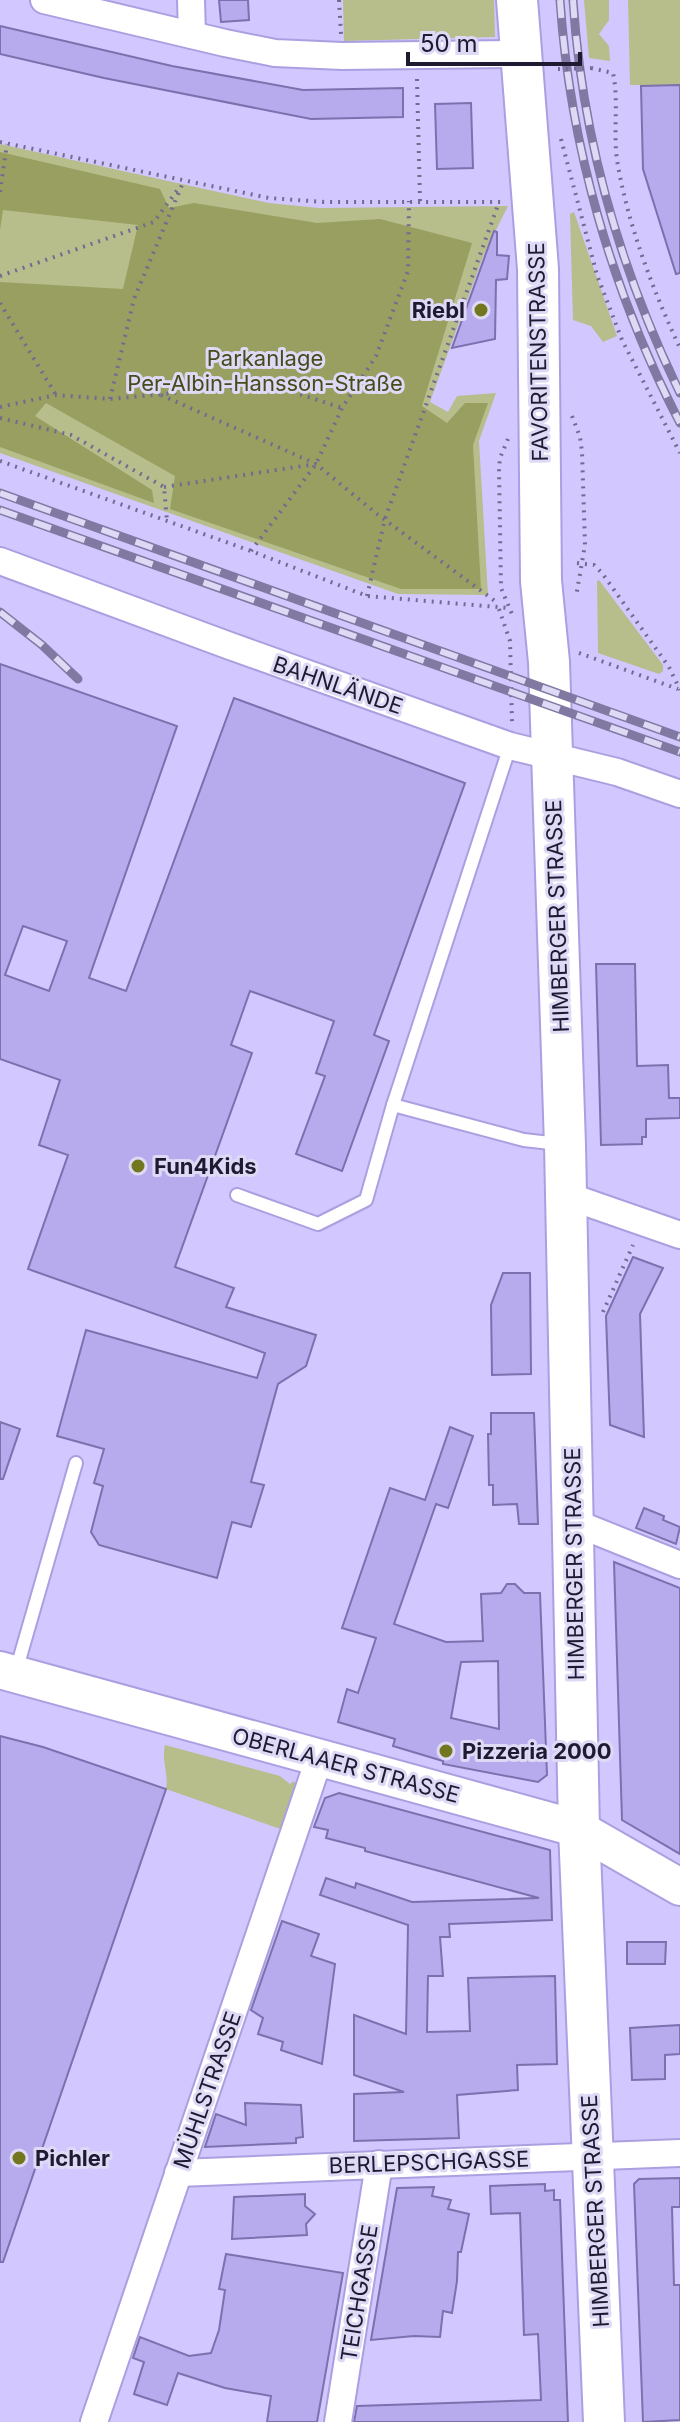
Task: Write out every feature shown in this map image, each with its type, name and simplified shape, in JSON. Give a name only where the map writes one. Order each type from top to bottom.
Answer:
[{"type":"main road","name":"FAVORITENSTRASSE","points":[[517,0],[519,54],[537,230],[541,581],[550,705]]},
{"type":"main road","name":"HIMBERGER STRASSE","points":[[550,705],[565,1145],[579,1829],[604,2422]]},
{"type":"main road","name":"OBERLAAER STRASSE","points":[[8,1672],[579,1829],[680,1887]]},
{"type":"street","points":[[44,0],[275,53],[342,56],[519,54]]},
{"type":"street","points":[[191,0],[192,35]]},
{"type":"street","name":"BAHNLÄNDE","points":[[0,561],[510,746],[617,772],[680,794]]},
{"type":"street","points":[[565,1195],[680,1235]]},
{"type":"street","points":[[573,1522],[680,1565]]},
{"type":"street","name":"MÜHLSTRASSE","points":[[94,2422],[319,1759]]},
{"type":"street","name":"BERLEPSCHGASSE","points":[[178,2173],[680,2153]]},
{"type":"street","name":"TEICHGASSE","points":[[338,2422],[379,2164]]},
{"type":"lane","points":[[237,1195],[318,1224],[366,1200],[393,1105],[510,746]]},
{"type":"lane","points":[[393,1105],[524,1140],[565,1145]]},
{"type":"lane","points":[[8,1672],[76,1463]]},
{"type":"path","points":[[339,0],[342,56]]},
{"type":"path","points":[[416,56],[420,201]]},
{"type":"path","points":[[558,69],[591,68],[613,73],[615,139],[621,179],[659,299],[680,348]]},
{"type":"path","points":[[560,131],[597,275],[622,340],[680,453]]},
{"type":"path","points":[[0,142],[269,198],[324,202],[510,202]]},
{"type":"path","points":[[0,192],[7,144]]},
{"type":"path","points":[[0,276],[154,222],[184,180]]},
{"type":"path","points":[[110,399],[134,299],[184,180]]},
{"type":"path","points":[[251,551],[316,464],[342,408],[376,356],[408,271],[409,201]]},
{"type":"path","points":[[367,596],[385,519],[499,202]]},
{"type":"path","points":[[0,303],[56,395]]},
{"type":"path","points":[[0,407],[56,395],[110,399],[269,384],[342,408]]},
{"type":"path","points":[[160,394],[316,464],[495,601]]},
{"type":"path","points":[[0,418],[71,435],[164,487],[316,464]]},
{"type":"path","points":[[0,461],[367,596],[509,608]]},
{"type":"path","points":[[164,487],[167,521]]},
{"type":"path","points":[[577,563],[594,565],[602,573],[669,667],[679,689]]},
{"type":"path","points":[[499,609],[510,641],[513,692],[510,746]]},
{"type":"path","points":[[577,652],[679,689]]},
{"type":"path","points":[[603,1312],[636,1237]]},
{"type":"green space","points":[[343,0],[494,0],[495,37],[344,41]]},
{"type":"green space","points":[[584,0],[609,0],[609,20],[599,34],[609,46],[610,61],[589,58]]},
{"type":"green space","points":[[628,0],[680,0],[680,85],[630,85]]},
{"type":"green space","name":"Parkanlage Per-Albin-Hansson-Straße","points":[[0,144],[269,203],[319,208],[508,206],[484,254],[430,402],[448,412],[457,396],[496,393],[479,441],[488,595],[398,594],[0,453]]},
{"type":"green space","name":"Parkanlage Per-Albin-Hansson-Straße","points":[[0,152],[160,189],[169,208],[194,203],[317,223],[380,219],[472,243],[422,406],[447,423],[465,403],[488,403],[473,445],[481,589],[401,589],[170,509],[175,476],[46,403],[35,416],[152,490],[154,503],[0,447],[0,282],[123,289],[138,225],[3,210],[0,230]]},
{"type":"green space","points":[[574,212],[617,336],[603,342],[591,326],[573,320],[570,214]]},
{"type":"green space","points":[[599,580],[663,665],[663,671],[659,674],[598,653]]},
{"type":"green space","points":[[165,1745],[280,1776],[290,1784],[294,1781],[297,1788],[286,1831],[166,1789]]},
{"type":"building","points":[[219,0],[248,0],[249,20],[221,22]]},
{"type":"building","points":[[0,26],[172,66],[303,90],[403,88],[403,117],[311,119],[104,78],[0,54]]},
{"type":"building","points":[[680,85],[680,273],[676,274],[643,169],[641,86]]},
{"type":"building","points":[[471,103],[473,168],[437,169],[435,104]]},
{"type":"building","name":"Riebl","points":[[494,231],[497,232],[497,255],[509,256],[507,279],[496,280],[495,339],[452,348]]},
{"type":"building","points":[[0,664],[177,726],[89,978],[126,991],[234,698],[465,783],[374,1035],[389,1041],[342,1171],[296,1154],[325,1076],[316,1073],[334,1021],[250,991],[231,1045],[252,1053],[175,1267],[234,1288],[226,1307],[316,1335],[306,1366],[278,1384],[251,1482],[264,1485],[251,1527],[232,1522],[217,1578],[99,1545],[91,1532],[103,1486],[94,1483],[104,1449],[57,1436],[86,1330],[257,1378],[265,1353],[28,1269],[68,1155],[39,1145],[60,1080],[0,1059]],"holes":[[[23,926],[67,941],[49,991],[5,975]]]},
{"type":"building","points":[[596,964],[635,964],[637,1066],[668,1065],[669,1098],[680,1098],[680,1118],[646,1119],[646,1137],[642,1137],[642,1144],[601,1145]]},
{"type":"building","points":[[633,1257],[663,1268],[640,1314],[644,1437],[610,1425],[606,1316]]},
{"type":"building","points":[[503,1273],[530,1273],[531,1374],[492,1375],[491,1305]]},
{"type":"building","points":[[491,1413],[534,1413],[538,1524],[519,1524],[517,1504],[493,1505],[493,1485],[489,1485],[488,1434],[491,1434]]},
{"type":"building","points":[[0,1422],[20,1429],[3,1479],[0,1479]]},
{"type":"building","points":[[450,1427],[473,1436],[448,1508],[436,1504],[394,1624],[446,1642],[483,1641],[481,1594],[501,1593],[507,1584],[515,1584],[524,1593],[540,1593],[547,1775],[538,1782],[443,1764],[443,1761],[393,1746],[395,1739],[338,1722],[347,1689],[358,1693],[376,1638],[342,1628],[390,1488],[425,1500]],"holes":[[[498,1661],[499,1729],[451,1718],[461,1662]]]},
{"type":"building","points":[[644,1508],[680,1527],[676,1544],[636,1528]]},
{"type":"building","points":[[614,1562],[680,1588],[680,1854],[622,1820]]},
{"type":"building","points":[[0,1736],[43,1747],[166,1789],[3,2262],[0,2262]]},
{"type":"building","points":[[339,1793],[550,1850],[552,1920],[449,1924],[450,1937],[440,1937],[443,1976],[428,1976],[427,2032],[470,2031],[468,1978],[555,1976],[557,2064],[517,2065],[518,2090],[457,2095],[459,2138],[354,2141],[354,2094],[404,2092],[354,2075],[354,2015],[406,2034],[408,1925],[320,1895],[326,1878],[355,1888],[356,1883],[412,1902],[539,1898],[326,1838],[328,1830],[314,1827],[325,1798]]},
{"type":"building","points":[[282,1921],[319,1934],[311,1956],[335,1964],[322,2064],[281,2050],[283,2042],[258,2034],[263,2018],[251,2010]]},
{"type":"building","points":[[627,1942],[666,1942],[665,1964],[627,1964]]},
{"type":"building","points":[[680,2025],[680,2054],[665,2055],[665,2079],[632,2080],[630,2028]]},
{"type":"building","points":[[245,2103],[301,2105],[303,2137],[296,2138],[296,2143],[205,2147],[216,2114],[246,2125]]},
{"type":"building","points":[[680,2178],[680,2207],[672,2207],[674,2285],[680,2285],[680,2420],[643,2422],[634,2184],[639,2179]]},
{"type":"building","points":[[545,2184],[545,2191],[554,2190],[554,2200],[560,2200],[568,2422],[354,2422],[357,2406],[541,2400],[538,2334],[524,2335],[520,2213],[491,2214],[490,2186]]},
{"type":"building","points":[[434,2187],[432,2196],[451,2200],[448,2209],[469,2214],[461,2252],[458,2252],[452,2313],[443,2311],[440,2337],[371,2340],[397,2188]]},
{"type":"building","points":[[305,2194],[305,2206],[315,2214],[306,2224],[307,2235],[232,2239],[234,2197]]},
{"type":"building","points":[[226,2254],[343,2273],[317,2422],[267,2422],[271,2396],[225,2388],[178,2373],[167,2405],[134,2394],[144,2362],[133,2358],[140,2337],[189,2356],[211,2353],[219,2330],[225,2290],[219,2289]]},
{"type":"railway","points":[[560,0],[573,110],[598,218],[634,322],[680,423]]},
{"type":"railway","points":[[573,0],[585,102],[607,202],[639,299],[680,393]]},
{"type":"railway","points":[[0,493],[680,737]]},
{"type":"railway","points":[[0,510],[680,752]]},
{"type":"railway","points":[[0,612],[78,679]]},
{"type":"place","name":"Riebl","points":[[481,310]]},
{"type":"place","name":"Fun4Kids","points":[[138,1166]]},
{"type":"place","name":"Pizzeria 2000","points":[[446,1751]]},
{"type":"place","name":"Pichler","points":[[19,2158]]}]
